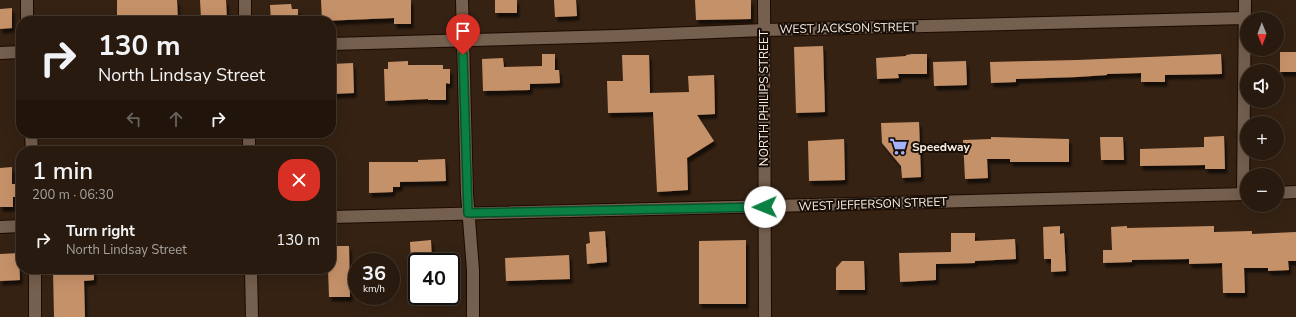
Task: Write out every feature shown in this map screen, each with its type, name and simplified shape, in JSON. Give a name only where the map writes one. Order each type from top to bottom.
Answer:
[{"type":"street","points":[[27,0],[27,16]]},
{"type":"street","points":[[245,0],[245,16]]},
{"type":"street","points":[[462,0],[468,213],[473,270],[473,317]]},
{"type":"street","name":"NORTH PHILIPS STREET","points":[[764,0],[765,317]]},
{"type":"street","points":[[1245,0],[1245,12]]},
{"type":"street","name":"WEST JACKSON STREET","points":[[336,44],[764,30],[1240,18]]},
{"type":"street","points":[[0,53],[16,52]]},
{"type":"street","points":[[1245,56],[1245,168]]},
{"type":"street","points":[[1284,193],[1296,192]]},
{"type":"street","name":"WEST JEFFERSON STREET","points":[[336,217],[1240,194]]},
{"type":"street","points":[[0,227],[16,226]]},
{"type":"street","points":[[35,274],[35,317]]},
{"type":"street","points":[[251,274],[252,317]]},
{"type":"building","points":[[117,0],[177,0],[178,16],[117,16]]},
{"type":"building","points":[[200,0],[226,0],[227,16],[201,16]]},
{"type":"building","points":[[321,0],[411,0],[411,24],[394,24],[394,18],[336,20],[336,16],[322,16]]},
{"type":"building","points":[[495,0],[517,0],[517,13],[495,13]]},
{"type":"building","points":[[554,0],[576,0],[577,16],[555,17]]},
{"type":"building","points":[[695,0],[751,0],[751,19],[696,20]]},
{"type":"building","points":[[291,4],[292,9],[298,9],[298,16],[271,16],[270,5]]},
{"type":"building","points":[[12,8],[12,28],[0,29],[0,9]]},
{"type":"building","points":[[823,46],[825,112],[796,113],[794,47]]},
{"type":"building","points":[[1284,52],[1296,52],[1296,72],[1284,72],[1284,64],[1280,64],[1280,56],[1284,56]]},
{"type":"building","points":[[542,54],[555,54],[555,70],[559,70],[560,83],[530,84],[530,90],[483,91],[482,59],[503,58],[504,67],[542,66]]},
{"type":"building","points":[[912,54],[927,54],[927,74],[898,74],[899,78],[877,79],[876,58],[906,56]]},
{"type":"building","points":[[1221,54],[1222,74],[1165,75],[1165,82],[1141,82],[1141,73],[1016,79],[1016,82],[991,83],[990,62]]},
{"type":"building","points":[[622,55],[649,55],[650,93],[689,92],[688,76],[714,75],[715,114],[697,115],[714,141],[687,158],[688,190],[657,192],[653,112],[608,113],[607,81],[623,81]]},
{"type":"building","points":[[408,61],[408,65],[443,65],[443,69],[450,69],[450,84],[446,83],[446,100],[428,99],[385,101],[384,69],[388,69],[388,62]]},
{"type":"building","points":[[966,61],[967,85],[934,86],[933,62]]},
{"type":"building","points":[[353,63],[354,93],[336,94],[336,64]]},
{"type":"building","points":[[919,122],[921,177],[902,178],[901,166],[882,143],[881,123]]},
{"type":"building","points":[[1224,136],[1225,169],[1205,169],[1205,165],[1140,166],[1140,149],[1204,147],[1204,137]]},
{"type":"building","points":[[991,137],[1069,139],[1069,162],[1010,162],[1010,159],[987,159],[988,178],[965,179],[963,140],[991,139]]},
{"type":"building","points":[[1100,137],[1123,137],[1124,160],[1101,160]]},
{"type":"building","points":[[844,139],[845,180],[809,181],[808,141]]},
{"type":"building","points":[[445,159],[446,181],[400,182],[400,187],[393,187],[393,192],[369,193],[369,162],[418,162],[418,160]]},
{"type":"building","points":[[12,167],[12,184],[16,184],[16,197],[13,197],[13,207],[0,207],[0,168]]},
{"type":"building","points":[[1060,226],[1060,234],[1064,233],[1066,271],[1051,272],[1051,259],[1044,259],[1043,227]]},
{"type":"building","points":[[1127,226],[1127,228],[1214,226],[1214,232],[1252,231],[1252,234],[1296,232],[1296,261],[1288,261],[1289,270],[1268,271],[1268,268],[1244,268],[1245,293],[1223,293],[1222,263],[1189,264],[1189,259],[1132,260],[1132,262],[1103,263],[1103,250],[1112,250],[1111,227]]},
{"type":"building","points":[[605,231],[607,262],[587,264],[586,244],[590,243],[589,232]]},
{"type":"building","points":[[951,233],[975,233],[975,241],[1015,239],[1016,259],[975,261],[975,263],[936,264],[936,280],[900,282],[899,253],[951,252]]},
{"type":"building","points":[[431,240],[432,253],[411,253],[410,242]]},
{"type":"building","points":[[746,240],[746,304],[699,304],[699,241]]},
{"type":"building","points":[[336,246],[349,246],[348,297],[329,297],[328,274],[336,274]]},
{"type":"building","points":[[16,253],[16,274],[20,274],[20,280],[0,281],[0,254]]},
{"type":"building","points":[[569,255],[570,279],[506,281],[505,258]]},
{"type":"building","points":[[842,261],[864,261],[865,290],[836,290],[836,268]]},
{"type":"building","points":[[53,274],[94,274],[94,280],[84,281],[85,317],[54,317]]},
{"type":"place","name":"Speedway","points":[[899,147]]},
{"type":"route","points":[[463,55],[468,213],[765,207]]}]
